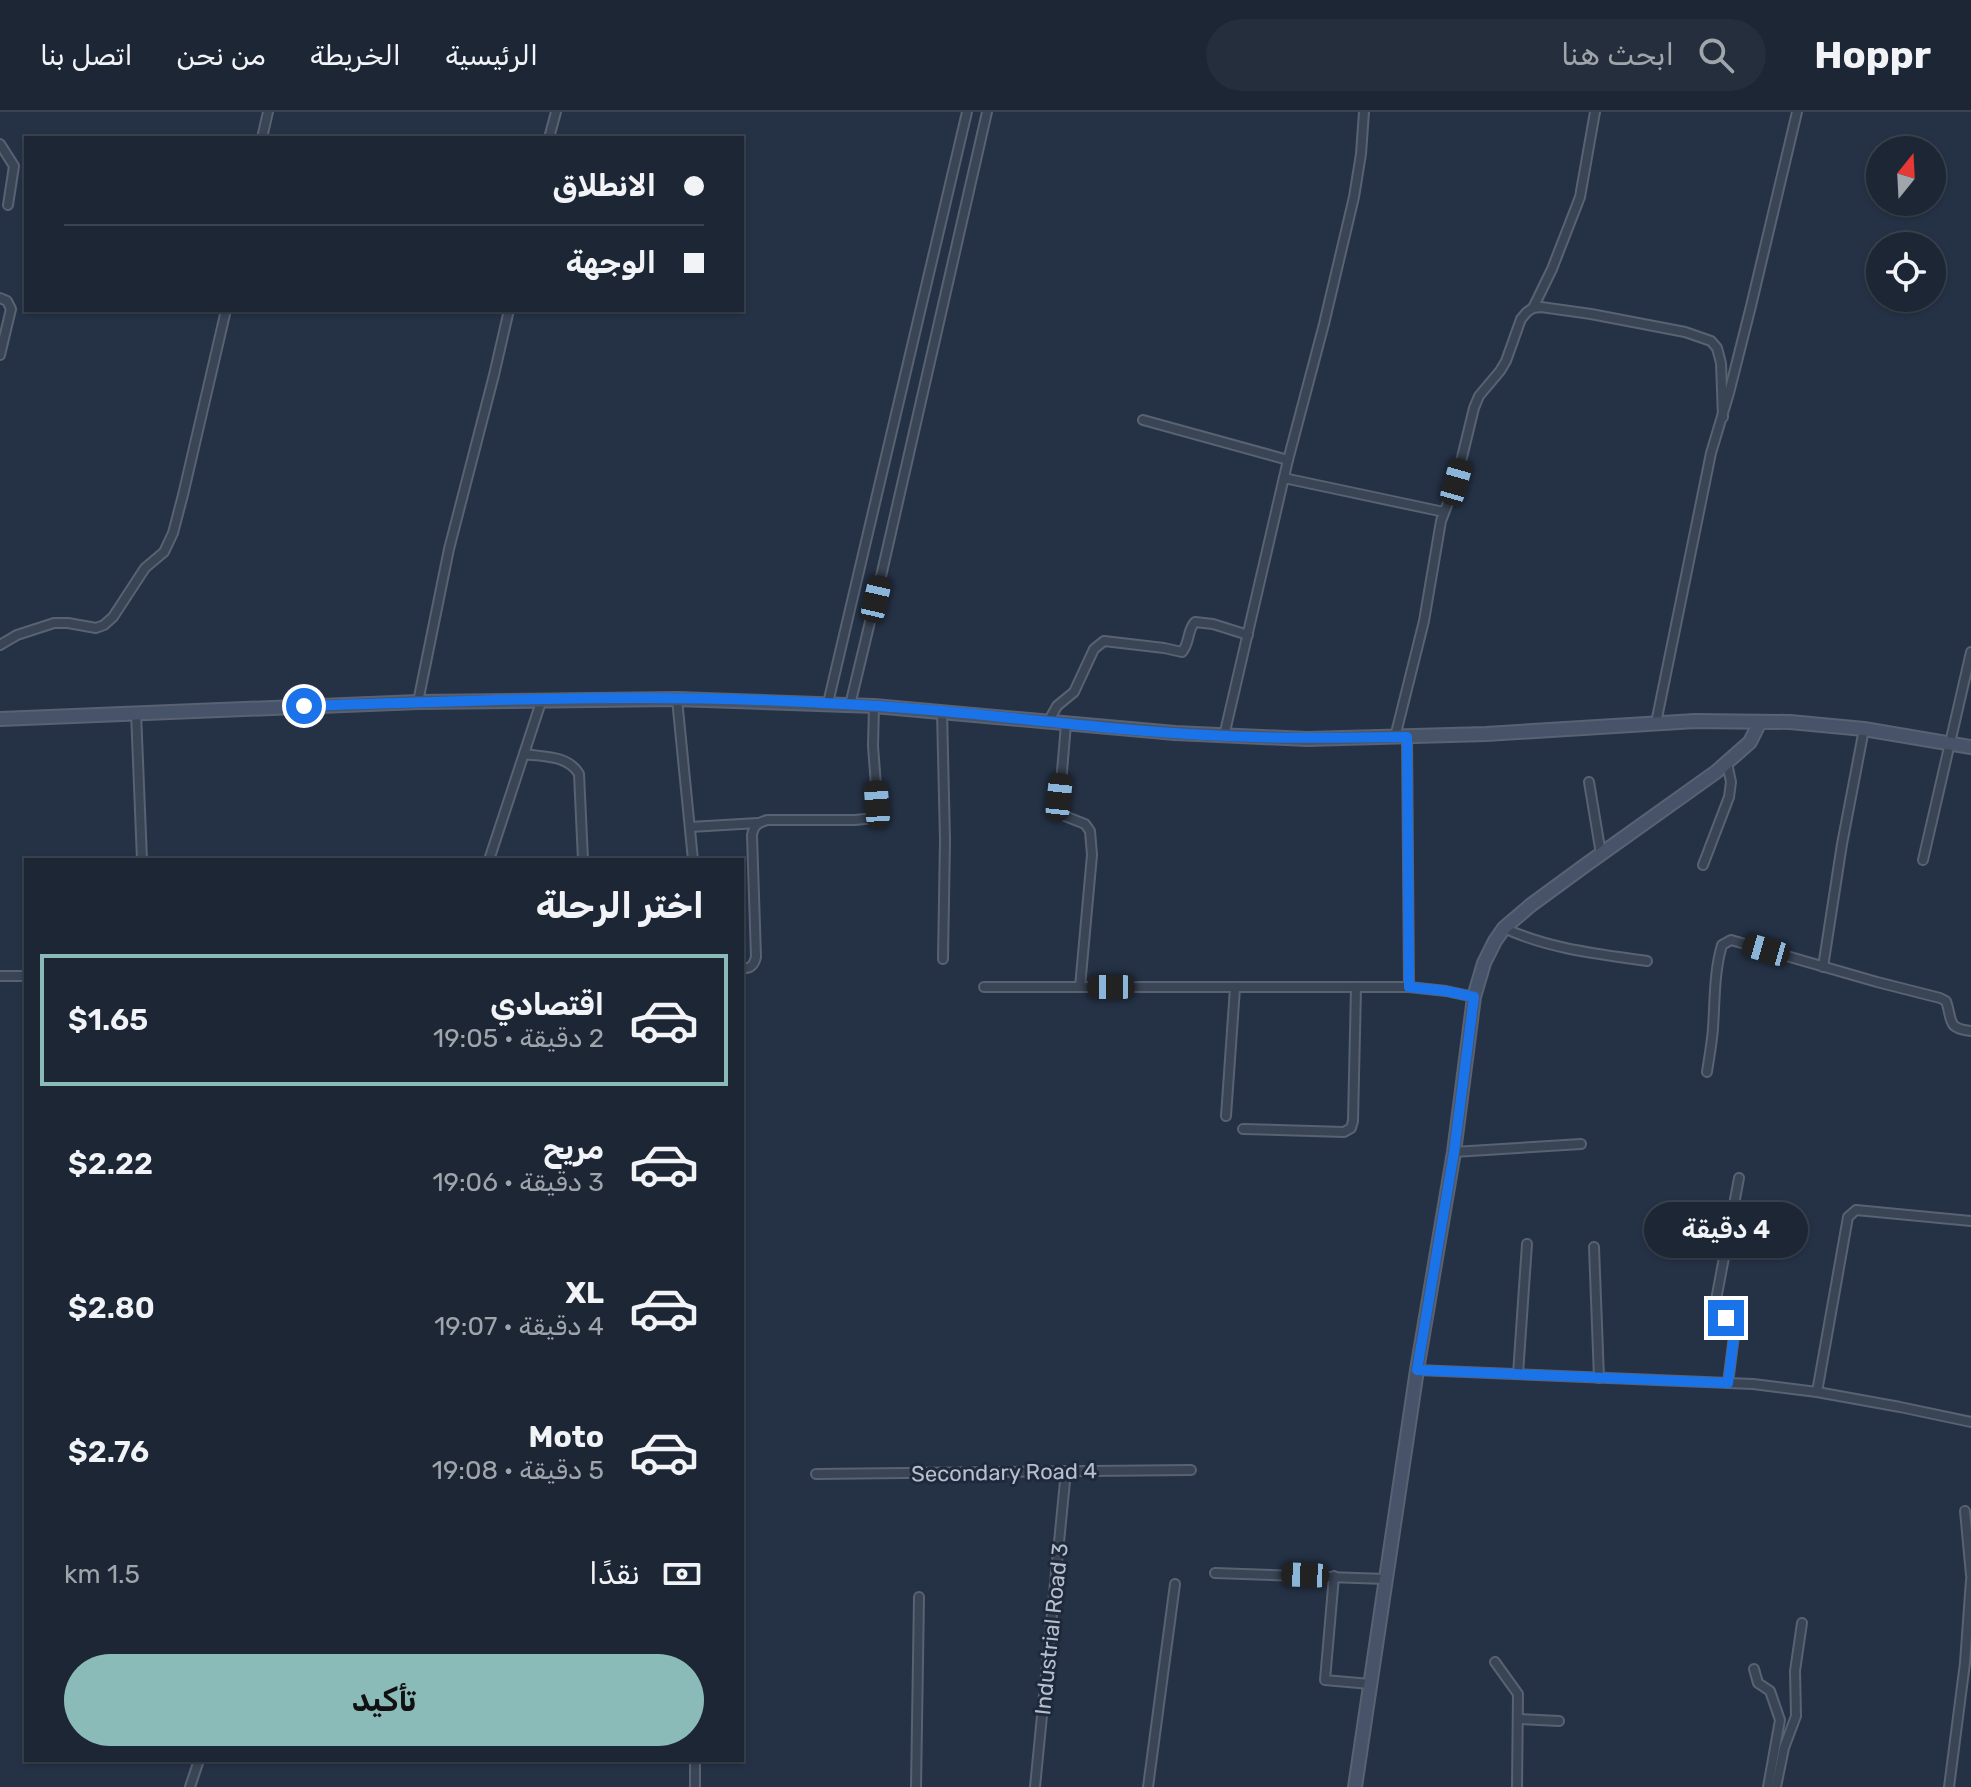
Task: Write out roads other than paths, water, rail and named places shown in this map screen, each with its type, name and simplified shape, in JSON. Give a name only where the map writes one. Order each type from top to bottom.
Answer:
[{"type":"street","points":[[262,136],[268,112]]},
{"type":"street","points":[[550,136],[556,112]]},
{"type":"street","points":[[828,703],[967,112]]},
{"type":"street","points":[[850,705],[987,112]]},
{"type":"street","points":[[1224,736],[1288,460],[1354,197],[1364,112]]},
{"type":"street","points":[[1533,308],[1580,197],[1595,112]]},
{"type":"street","points":[[1656,723],[1711,453],[1775,212],[1797,112]]},
{"type":"street","points":[[0,144],[14,166],[8,205]]},
{"type":"street","points":[[0,298],[7,301],[11,309],[0,355]]},
{"type":"street","points":[[1409,987],[1401,737],[1444,512],[1456,482],[1474,408],[1479,396],[1506,361],[1521,319],[1533,308],[1541,307],[1685,332],[1711,341],[1717,348],[1721,363],[1723,417]]},
{"type":"street","points":[[0,645],[17,635],[54,623],[96,628],[104,625],[113,617],[145,568],[164,552],[173,533],[183,495],[226,312]]},
{"type":"street","points":[[418,702],[449,549],[509,312]]},
{"type":"street","points":[[1143,420],[1288,460]]},
{"type":"street","points":[[1284,478],[1444,512]]},
{"type":"street","points":[[1048,722],[1057,706],[1074,692],[1094,649],[1104,641],[1182,652],[1186,648],[1191,625],[1195,622],[1248,635]]},
{"type":"street","points":[[1923,860],[1971,652]]},
{"type":"street","points":[[490,858],[542,699]]},
{"type":"street","points":[[677,699],[693,858]]},
{"type":"street","points":[[0,719],[418,702],[677,699],[828,703],[1224,736],[1307,739],[1695,721],[1760,722],[1864,729],[1971,747]]},
{"type":"street","points":[[690,827],[767,820],[874,818],[878,812],[873,746],[874,706]]},
{"type":"street","points":[[942,711],[945,840],[943,959]]},
{"type":"street","points":[[136,712],[142,858]]},
{"type":"street","points":[[1355,1787],[1417,1370],[1454,1152],[1474,997],[1484,963],[1504,928],[1531,905],[1727,763],[1750,742],[1760,722]]},
{"type":"street","points":[[1066,724],[1059,807],[1062,815],[1085,824],[1090,831],[1092,855],[1080,987]]},
{"type":"street","points":[[1823,967],[1864,729]]},
{"type":"street","points":[[524,754],[563,760],[573,765],[579,774],[583,858]]},
{"type":"street","points":[[1703,865],[1729,797],[1731,782],[1727,763]]},
{"type":"street","points":[[1589,782],[1601,854]]},
{"type":"street","points":[[744,968],[754,964],[756,957],[752,835],[758,823]]},
{"type":"street","points":[[1504,928],[1556,947],[1647,961]]},
{"type":"street","points":[[1707,1072],[1716,973],[1722,945],[1731,940],[1940,998],[1946,1001],[1951,1024],[1955,1028],[1971,1031]]},
{"type":"street","points":[[0,976],[24,976]]},
{"type":"street","points":[[984,987],[1409,987],[1474,997]]},
{"type":"street","points":[[1226,1116],[1235,988]]},
{"type":"street","points":[[1243,1129],[1344,1132],[1351,1128],[1356,988]]},
{"type":"street","points":[[1454,1152],[1581,1144]]},
{"type":"street","points":[[1728,1383],[1735,1328],[1730,1320],[1718,1314],[1716,1300],[1739,1178]]},
{"type":"street","points":[[1817,1392],[1851,1213],[1856,1210],[1971,1221]]},
{"type":"street","points":[[1518,1374],[1527,1244]]},
{"type":"street","points":[[1594,1247],[1599,1378]]},
{"type":"street","points":[[1417,1370],[1753,1384],[1817,1392],[1971,1422]]},
{"type":"street","name":"Secondary Road 4","points":[[816,1474],[1191,1470]]},
{"type":"street","name":"Industrial Road 3","points":[[1035,1787],[1066,1471]]},
{"type":"street","points":[[1949,1787],[1965,1663],[1971,1578],[1965,1511]]},
{"type":"street","points":[[1215,1573],[1386,1579]]},
{"type":"street","points":[[1334,1576],[1325,1680],[1370,1684]]},
{"type":"street","points":[[1148,1787],[1175,1584]]},
{"type":"street","points":[[916,1787],[919,1597]]},
{"type":"street","points":[[1776,1787],[1784,1748],[1796,1716],[1795,1671],[1802,1623]]},
{"type":"street","points":[[1495,1662],[1518,1694],[1517,1787]]},
{"type":"street","points":[[1754,1669],[1758,1683],[1770,1691],[1780,1720],[1768,1787]]},
{"type":"street","points":[[1519,1719],[1559,1721]]},
{"type":"street","points":[[190,1787],[198,1762]]},
{"type":"street","points":[[695,1762],[695,1787]]}]
